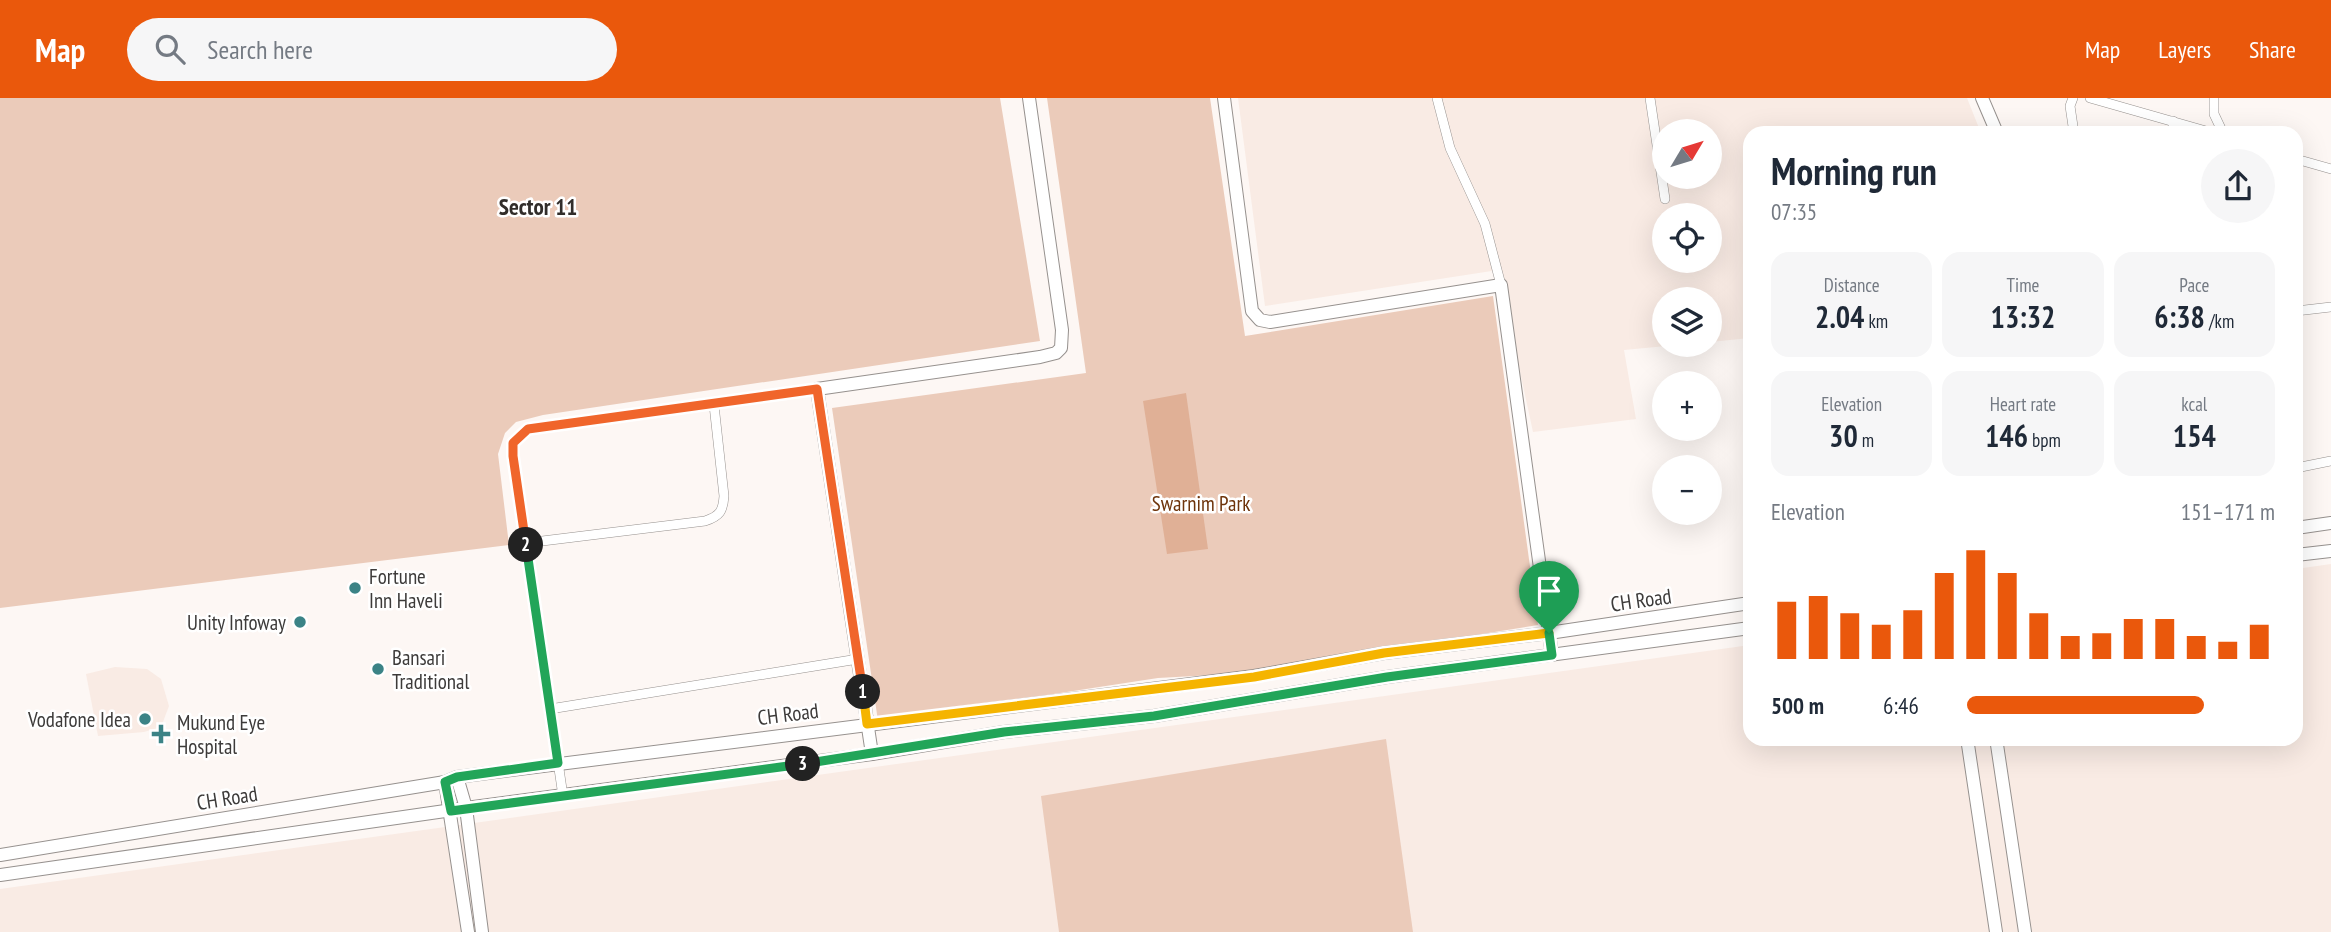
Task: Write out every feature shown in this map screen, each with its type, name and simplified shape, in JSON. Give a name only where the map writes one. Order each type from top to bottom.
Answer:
[{"type":"street","points":[[563,796],[513,443],[528,429],[714,405],[1056,353],[1061,348],[1062,330],[1029,98]]},
{"type":"street","points":[[1224,98],[1252,311],[1260,320],[1270,322],[1501,285]]},
{"type":"street","points":[[1437,98],[1450,148],[1485,224],[1501,285],[1552,655]]},
{"type":"street","points":[[1650,98],[1665,199]]},
{"type":"street","points":[[1982,98],[1994,126]]},
{"type":"street","points":[[2073,98],[2070,106],[2073,126]]},
{"type":"street","points":[[2090,98],[2190,126]]},
{"type":"street","points":[[2214,98],[2214,114],[2220,126]]},
{"type":"street","points":[[2173,121],[2173,126]]},
{"type":"street","points":[[2303,161],[2331,169]]},
{"type":"street","points":[[2303,310],[2331,307]]},
{"type":"street","points":[[817,389],[872,754]]},
{"type":"street","points":[[526,543],[705,521],[719,515],[724,496],[714,405]]},
{"type":"street","points":[[2303,465],[2331,461]]},
{"type":"street","points":[[2303,527],[2331,523]]},
{"type":"street","points":[[2303,554],[2331,551]]},
{"type":"street","name":"CH Road","points":[[0,855],[558,763],[1254,677],[1393,652],[1549,633],[1743,604]]},
{"type":"street","name":"CH Road","points":[[0,875],[466,808],[872,754],[994,733],[1154,716],[1387,677],[1743,629]]},
{"type":"street","points":[[550,709],[858,659]]},
{"type":"street","points":[[1968,746],[1996,932]]},
{"type":"street","points":[[1997,746],[2025,932]]},
{"type":"street","points":[[451,780],[466,808],[482,932]]},
{"type":"street","points":[[451,780],[451,811],[468,932]]},
{"type":"shaded area","points":[[1238,98],[1967,98],[1978,126],[1743,126],[1743,339],[1722,341],[1722,287],[1652,287],[1652,347],[1624,350],[1636,419],[1533,432],[1498,270],[1265,306]]},
{"type":"shaded area","points":[[1186,393],[1208,549],[1167,554],[1143,401]]},
{"type":"shaded area","points":[[2331,564],[2331,932],[0,932],[0,889],[1743,646],[1743,746],[2303,746],[2303,568]]},
{"type":"shaded area","points":[[115,667],[147,669],[161,679],[169,706],[161,727],[144,732],[98,736],[86,674]]},
{"type":"green space","points":[[0,98],[1000,98],[1040,341],[543,415],[516,422],[505,433],[498,454],[509,545],[0,608]]},
{"type":"green space","name":"Swarnim Park","points":[[1047,98],[1210,98],[1245,336],[1493,296],[1538,625],[1231,674],[1158,678],[878,721],[832,408],[1086,373]]},
{"type":"green space","points":[[1386,739],[1413,932],[1059,932],[1041,796]]},
{"type":"place","name":"Fortune Inn Haveli","points":[[355,588]]},
{"type":"place","name":"Unity Infoway","points":[[300,622]]},
{"type":"place","name":"Bansari Traditional","points":[[378,669]]},
{"type":"place","name":"Vodafone Idea","points":[[145,719]]},
{"type":"place","name":"Mukund Eye Hospital","points":[[161,734]]},
{"type":"district","name":"Sector 11","points":[[538,206]]},
{"type":"route","points":[[817,389],[867,724],[1254,677],[1384,653],[1549,633],[1552,655],[1387,677],[1154,716],[1004,732],[872,754],[451,811],[445,782],[457,777],[558,763],[513,456],[513,443],[521,434],[528,429],[817,389]]}]
